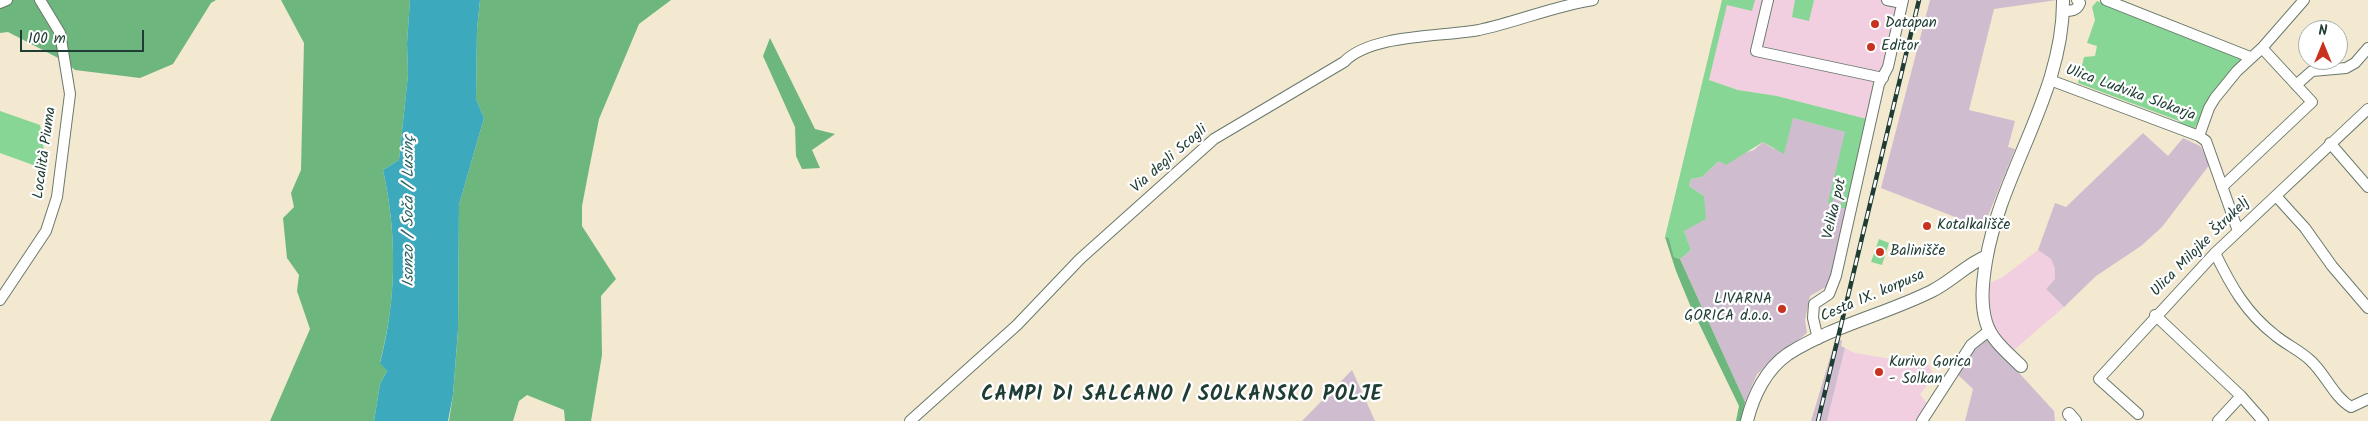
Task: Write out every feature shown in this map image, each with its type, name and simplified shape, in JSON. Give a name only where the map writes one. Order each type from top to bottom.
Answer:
[{"type":"main road","points":[[2021,366],[1994,339],[1986,322],[1983,304],[1983,281],[1995,217],[2050,80],[2060,46],[2063,5]]},
{"type":"main road","name":"Cesta IX. korpusa","points":[[1747,421],[1755,396],[1770,372],[1788,355],[1818,339],[1933,290],[1976,260],[1987,256]]},
{"type":"street","points":[[0,2],[7,0]]},
{"type":"street","name":"Località Piuma","points":[[0,300],[46,231],[57,197],[70,94],[60,33],[40,0]]},
{"type":"street","name":"Via degli Scogli","points":[[910,421],[1017,325],[1080,259],[1214,139],[1344,62],[1362,48],[1406,39],[1479,30],[1593,0]]},
{"type":"street","points":[[1768,0],[1756,51],[1883,78]]},
{"type":"street","name":"Velika pot","points":[[1818,339],[1812,318],[1814,304],[1829,294],[1836,276],[1879,84],[1888,67],[1903,2],[1887,0]]},
{"type":"street","points":[[2106,0],[2250,57]]},
{"type":"street","points":[[2238,231],[2206,141],[2199,136],[2209,108],[2215,98],[2250,57],[2262,48],[2304,0]]},
{"type":"street","points":[[2063,5],[2073,11],[2078,8],[2080,1]]},
{"type":"street","points":[[2222,187],[2310,105],[2311,100],[2262,48]]},
{"type":"street","points":[[2296,85],[2312,71],[2340,69],[2355,63],[2368,48]]},
{"type":"street","name":"Ulica Ludvika Slokarja","points":[[2050,80],[2199,136]]},
{"type":"street","name":"Ulica Milojke Štrukelj","points":[[2138,414],[2099,379],[2215,253],[2368,109]]},
{"type":"street","points":[[2330,144],[2368,187]]},
{"type":"street","points":[[2276,196],[2306,228],[2332,266],[2368,308]]},
{"type":"street","points":[[2215,253],[2234,291],[2256,318],[2275,336],[2310,360],[2342,401],[2351,407],[2368,399]]},
{"type":"street","points":[[2155,316],[2241,396],[2263,421]]},
{"type":"street","points":[[1922,421],[1971,345],[1990,330]]},
{"type":"street","points":[[2218,421],[2241,396]]},
{"type":"shaded area","points":[[1728,0],[1899,0],[1887,66],[1867,119],[1777,96],[1738,90],[1709,80]]},
{"type":"shaded area","points":[[1930,0],[2057,0],[1994,9],[1969,110],[2015,121],[2008,147],[2015,149],[1983,228],[1881,188]]},
{"type":"shaded area","points":[[1793,118],[1846,132],[1843,145],[1841,188],[1851,191],[1829,285],[1810,296],[1805,320],[1807,333],[1757,374],[1745,402],[1680,259],[1691,250],[1684,231],[1704,207],[1704,196],[1689,186],[1691,179],[1702,177],[1719,161],[1754,150],[1763,142],[1774,149]]},
{"type":"shaded area","points":[[2143,133],[2168,156],[2183,138],[2200,146],[2210,164],[2162,227],[2141,246],[2096,276],[2064,307],[2046,289],[2055,279],[2055,269],[2051,259],[2038,250],[2055,203],[2066,207]]},
{"type":"shaded area","points":[[2038,250],[2051,259],[2055,269],[2055,279],[2046,289],[2064,307],[2014,350],[1993,324],[1988,291],[1990,283],[2003,277]]},
{"type":"shaded area","points":[[1987,338],[2054,411],[2055,421],[1965,421],[1973,389],[1957,374],[1973,349]]},
{"type":"shaded area","points":[[1842,340],[1841,346],[1845,348],[1827,421],[1811,421],[1835,341]]},
{"type":"shaded area","points":[[1845,348],[1855,353],[1929,365],[1934,377],[1920,394],[1928,405],[1918,421],[1827,421]]},
{"type":"shaded area","points":[[1352,370],[1375,421],[1302,421]]},
{"type":"green space","points":[[0,0],[216,0],[211,3],[173,64],[140,78],[75,70],[64,61],[8,32],[0,33]]},
{"type":"green space","points":[[281,0],[410,0],[407,43],[408,75],[399,160],[383,170],[391,218],[393,266],[390,314],[380,362],[387,371],[380,384],[374,421],[270,421],[310,329],[297,291],[299,275],[287,258],[283,218],[294,207],[291,193],[301,170],[304,43]]},
{"type":"green space","points":[[480,0],[671,0],[639,24],[599,119],[582,206],[582,226],[616,279],[601,296],[602,355],[591,421],[565,421],[564,410],[527,395],[519,401],[513,421],[449,421],[458,331],[459,205],[484,118],[476,99],[477,29]]},
{"type":"green space","points":[[1722,0],[1755,0],[1752,11],[1727,5],[1709,80],[1738,90],[1777,96],[1867,119],[1847,208],[1840,208],[1846,188],[1841,188],[1831,203],[1828,203],[1845,132],[1793,118],[1784,154],[1763,142],[1726,165],[1719,161],[1702,177],[1691,179],[1689,186],[1704,196],[1706,219],[1684,231],[1691,250],[1680,259],[1674,257],[1669,238],[1665,237]]},
{"type":"green space","points":[[1795,0],[1814,0],[1809,21],[1792,17]]},
{"type":"green space","points":[[2097,1],[2237,55],[2240,59],[2240,63],[2206,108],[2193,131],[2178,126],[2179,121],[2078,83],[2084,57],[2095,56],[2097,46],[2087,43],[2095,20],[2092,7]]},
{"type":"green space","points":[[770,38],[815,129],[835,134],[812,150],[820,168],[802,169],[796,156],[795,127],[763,56]]},
{"type":"green space","points":[[0,111],[40,125],[47,170],[0,153]]},
{"type":"green space","points":[[1665,237],[1669,238],[1674,257],[1680,259],[1745,402],[1741,421],[1736,421],[1739,406],[1690,305]]},
{"type":"green space","name":"Balinišče","points":[[1879,239],[1889,243],[1882,265],[1871,262]]},
{"type":"water","name":"Isonzo / Soča / Lusinç","points":[[410,0],[480,0],[477,29],[476,99],[484,118],[459,205],[458,330],[453,395],[448,421],[374,421],[380,384],[387,371],[380,363],[390,315],[393,266],[391,218],[383,170],[399,160],[408,75],[407,43]]},
{"type":"railway","points":[[1818,421],[1919,0]]},
{"type":"place","name":"Datapan","points":[[1875,24]]},
{"type":"place","name":"Editor","points":[[1871,47]]},
{"type":"place","name":"Kotalkališče","points":[[1927,226]]},
{"type":"place","name":"Balinišče","points":[[1880,252]]},
{"type":"place","name":"LIVARNA GORICA d.o.o.","points":[[1782,309]]},
{"type":"place","name":"Kurivo Gorica - Solkan","points":[[1879,372]]},
{"type":"district","name":"CAMPI DI SALCANO / SOLKANSKO POLJE","points":[[1182,397]]}]
